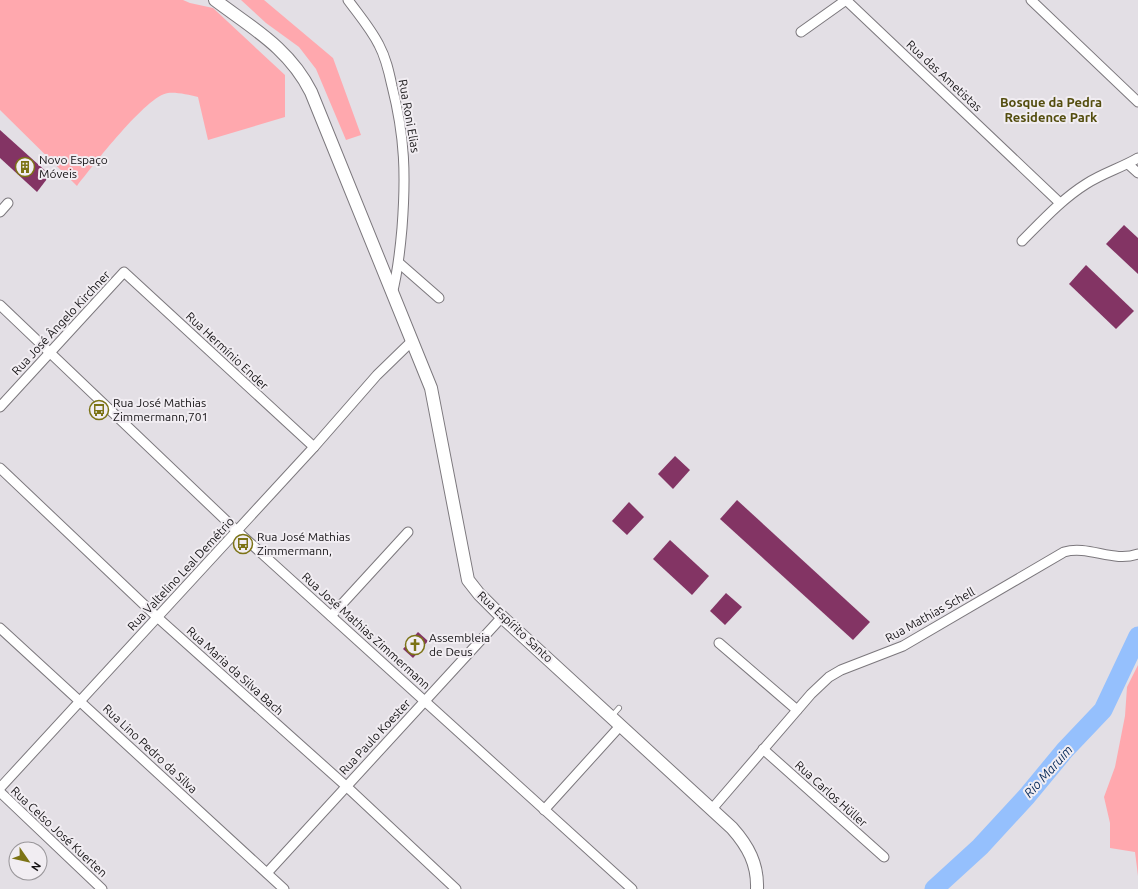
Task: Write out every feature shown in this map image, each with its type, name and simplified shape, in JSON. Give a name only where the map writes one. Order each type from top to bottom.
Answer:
[{"type":"street","name":"Rua Espírito Santo","points":[[215,0],[290,58],[304,78],[336,150],[434,398],[466,574],[473,588],[502,616],[615,712],[621,725],[732,828],[750,851],[756,874],[757,889]]},
{"type":"street","name":"Rua Roni Elias","points":[[348,0],[379,45],[388,68],[399,116],[404,152],[405,178],[399,263],[392,294]]},
{"type":"street","points":[[801,32],[846,0]]},
{"type":"street","name":"Rua das Ametistas","points":[[846,0],[1060,203]]},
{"type":"street","points":[[1031,0],[1138,102]]},
{"type":"street","points":[[1022,241],[1060,203],[1085,184],[1138,158]]},
{"type":"street","points":[[1128,164],[1138,173]]},
{"type":"street","points":[[0,212],[8,203]]},
{"type":"street","points":[[399,263],[439,298]]},
{"type":"street","name":"Rua José Ângelo Kirchner","points":[[0,407],[124,272]]},
{"type":"street","name":"Rua Hermínio Ender","points":[[124,272],[314,447]]},
{"type":"street","name":"Rua José Mathias Zimmermann","points":[[0,305],[237,531],[632,889]]},
{"type":"street","name":"Rua Valtelino Leal Demétrio","points":[[0,788],[314,447],[377,375],[411,342]]},
{"type":"street","name":"Rua Maria da Silva Bach","points":[[0,468],[157,617],[346,786],[456,889]]},
{"type":"street","points":[[331,616],[408,532]]},
{"type":"street","name":"Rua Mathias Schell","points":[[712,809],[819,685],[841,670],[903,646],[1056,556],[1072,550],[1080,549],[1125,557],[1138,554]]},
{"type":"street","name":"Rua Paulo Koester","points":[[267,874],[502,616]]},
{"type":"street","name":"Rua Lino Pedro da Silva","points":[[0,628],[284,889]]},
{"type":"street","points":[[719,643],[797,710]]},
{"type":"street","points":[[544,810],[621,725]]},
{"type":"street","name":"Rua Carlos Hüller","points":[[763,749],[884,857]]},
{"type":"street","name":"Rua Celso José Kuerten","points":[[0,792],[102,889]]},
{"type":"shaded area","points":[[0,0],[183,0],[213,8],[285,75],[285,117],[208,140],[198,97],[179,93],[168,93],[159,97],[134,118],[77,186],[0,110]]},
{"type":"shaded area","points":[[241,0],[264,0],[333,58],[361,135],[346,140],[316,69],[299,47],[266,23]]},
{"type":"shaded area","points":[[1138,665],[1138,876],[1135,852],[1110,848],[1110,823],[1104,797],[1115,767],[1125,716],[1127,687]]},
{"type":"building","name":"Novo Espaço Móveis","points":[[0,130],[50,175],[37,192],[0,158]]},
{"type":"building","points":[[1124,225],[1138,238],[1138,274],[1106,244]]},
{"type":"building","points":[[1086,265],[1134,311],[1116,329],[1069,284]]},
{"type":"building","points":[[675,456],[690,470],[673,489],[658,474]]},
{"type":"building","points":[[737,500],[870,622],[853,640],[720,519]]},
{"type":"building","points":[[629,502],[644,517],[627,535],[612,521]]},
{"type":"building","points":[[670,540],[709,576],[692,595],[653,559]]},
{"type":"building","points":[[726,593],[742,607],[725,625],[710,611]]},
{"type":"building","name":"Assembleia de Deus","points":[[418,632],[428,641],[413,658],[403,649]]},
{"type":"waterway","name":"Rio Maruim","points":[[934,889],[980,847],[1027,796],[1065,750],[1103,710],[1138,636]]},
{"type":"place","name":"Novo Espaço Móveis","points":[[25,167]]},
{"type":"place","name":"Rua José Mathias Zimmermann,701","points":[[99,410]]},
{"type":"place","name":"Rua José Mathias Zimmermann,","points":[[243,544]]},
{"type":"place","name":"Assembleia de Deus","points":[[415,645]]},
{"type":"district","name":"Bosque da Pedra Residence Park","points":[[1051,110]]}]
